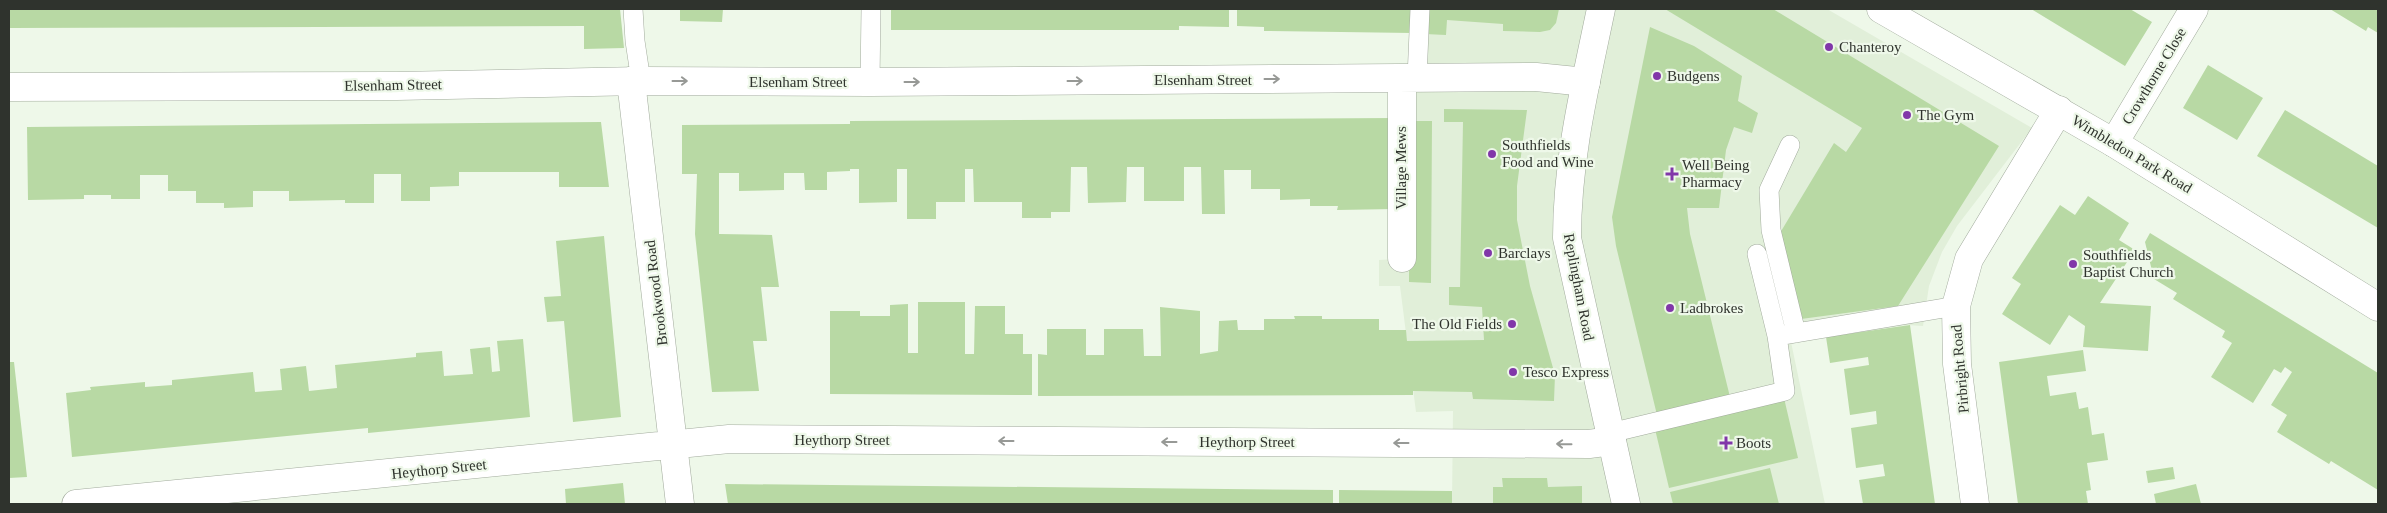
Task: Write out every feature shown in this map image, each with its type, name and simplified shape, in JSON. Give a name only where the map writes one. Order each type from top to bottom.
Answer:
[{"type":"street","name":"Replingham Road","points":[[1601,9],[1586,82],[1567,195],[1567,238],[1626,504]]},
{"type":"street","name":"Wimbledon Park Road","points":[[1881,9],[2059,110],[2378,307]]},
{"type":"street","name":"Crowthorne Close","points":[[2114,143],[2194,9]]},
{"type":"street","name":"Elsenham Street","points":[[9,87],[387,86],[636,81],[870,82],[1536,77],[1586,82]]},
{"type":"street","name":"Village Mews","points":[[1402,258],[1409,78]]},
{"type":"street","name":"Brookwood Road","points":[[636,81],[680,504]]},
{"type":"street","name":"Pirbright Road","points":[[1975,504],[1957,364],[1956,306],[1969,259],[2059,110]]},
{"type":"street","name":"Heythorp Street","points":[[76,504],[729,439],[1589,444],[1611,437]]},
{"type":"lane","points":[[633,9],[636,81]]},
{"type":"lane","points":[[870,82],[871,9]]},
{"type":"lane","points":[[1409,78],[1420,9]]},
{"type":"lane","points":[[1790,146],[1769,190],[1772,230],[1796,333]]},
{"type":"lane","points":[[1611,437],[1786,391],[1777,336],[1757,254]]},
{"type":"lane","points":[[1777,336],[1956,306]]},
{"type":"shaded area","points":[[1414,9],[1827,9],[2032,128],[1957,226],[1942,252],[1929,286],[1923,326],[1907,325],[1791,342],[1825,504],[1452,504],[1453,411],[1416,412],[1400,286],[1379,286],[1379,260],[1395,259],[1410,109]]},
{"type":"building","points":[[9,9],[620,9],[624,48],[584,49],[584,26],[9,28]]},
{"type":"building","points":[[680,9],[723,9],[722,22],[680,21]]},
{"type":"building","points":[[891,9],[1229,9],[1229,27],[1179,26],[1179,30],[891,30]]},
{"type":"building","points":[[1237,9],[1413,9],[1412,33],[1264,31],[1264,27],[1237,26]]},
{"type":"building","points":[[1427,9],[1559,9],[1556,23],[1550,30],[1540,32],[1503,31],[1503,24],[1447,20],[1446,35],[1425,34]]},
{"type":"building","points":[[1665,9],[1773,9],[1999,146],[1898,306],[1801,319],[1780,233],[1834,143],[1846,152],[1862,128]]},
{"type":"building","points":[[2031,9],[2130,9],[2152,22],[2125,66]]},
{"type":"building","points":[[2330,9],[2378,9],[2378,33],[2368,27],[2366,31]]},
{"type":"building","points":[[1650,27],[1694,46],[1742,76],[1738,101],[1758,113],[1752,133],[1734,127],[1726,150],[1719,208],[1687,208],[1690,234],[1730,397],[1657,415],[1616,246],[1612,217]]},
{"type":"building","points":[[2208,65],[2263,98],[2237,140],[2183,108]]},
{"type":"building","points":[[1444,109],[1527,110],[1517,186],[1517,220],[1530,286],[1555,375],[1554,401],[1473,399],[1472,392],[1413,391],[1413,395],[1038,396],[1038,354],[1047,355],[1047,329],[1086,329],[1086,355],[1104,355],[1104,329],[1143,329],[1144,356],[1161,356],[1160,307],[1200,311],[1200,354],[1218,351],[1219,321],[1237,320],[1238,330],[1264,330],[1264,319],[1295,319],[1294,316],[1322,316],[1322,319],[1379,319],[1379,330],[1406,330],[1407,341],[1484,340],[1482,307],[1449,305],[1449,287],[1460,287],[1463,122],[1444,122]]},
{"type":"building","points":[[2285,110],[2378,166],[2378,228],[2257,156]]},
{"type":"building","points":[[1394,118],[1395,209],[1337,210],[1338,206],[1310,206],[1310,199],[1280,200],[1280,189],[1251,189],[1251,170],[1224,170],[1225,214],[1202,214],[1201,167],[1184,167],[1184,201],[1144,201],[1144,167],[1127,167],[1126,202],[1088,203],[1087,167],[1071,167],[1070,212],[1051,212],[1051,218],[1022,218],[1022,202],[974,202],[973,169],[965,169],[965,202],[936,202],[936,219],[907,219],[907,169],[897,169],[897,202],[859,203],[859,169],[827,172],[827,190],[805,190],[804,173],[784,173],[784,190],[739,191],[739,173],[719,173],[719,234],[772,235],[779,287],[761,287],[767,341],[753,341],[759,391],[712,392],[695,234],[697,174],[682,174],[682,125],[850,124],[850,121]]},
{"type":"building","points":[[1410,121],[1432,121],[1431,283],[1409,282]]},
{"type":"building","points":[[601,122],[609,187],[559,187],[559,172],[459,172],[459,186],[430,187],[430,201],[401,201],[401,174],[374,174],[374,203],[345,203],[345,200],[289,201],[289,191],[253,191],[253,207],[224,208],[224,203],[196,203],[196,191],[168,191],[168,175],[140,175],[140,199],[111,199],[111,195],[84,195],[84,199],[28,200],[27,127]]},
{"type":"building","name":"Southfields Baptist Church","points":[[2088,196],[2129,223],[2119,240],[2135,250],[2100,303],[2151,306],[2148,351],[2083,347],[2085,326],[2069,315],[2050,345],[2002,314],[2021,284],[2012,278],[2060,205],[2075,215]]},
{"type":"building","points":[[2150,233],[2378,373],[2378,490],[2331,461],[2329,464],[2277,432],[2287,415],[2271,405],[2292,372],[2285,367],[2281,373],[2274,369],[2253,403],[2211,377],[2232,343],[2222,337],[2225,331],[2173,299],[2177,293],[2154,279],[2145,242]]},
{"type":"building","points":[[604,236],[621,417],[573,422],[564,321],[547,322],[544,297],[561,296],[556,241]]},
{"type":"building","points":[[918,302],[965,302],[965,354],[974,354],[975,306],[1005,306],[1005,334],[1023,334],[1023,354],[1032,354],[1032,395],[830,394],[830,311],[860,311],[860,316],[890,316],[890,305],[908,304],[908,353],[918,353]]},
{"type":"building","points":[[1910,325],[1935,504],[1863,504],[1859,480],[1885,476],[1883,464],[1856,468],[1851,428],[1877,424],[1876,411],[1850,415],[1844,369],[1869,365],[1868,357],[1830,363],[1826,337]]},
{"type":"building","points":[[523,339],[530,417],[368,433],[368,428],[72,457],[66,393],[91,390],[90,387],[145,382],[145,387],[172,385],[172,380],[253,372],[255,392],[282,390],[280,369],[306,366],[309,391],[337,388],[335,365],[416,357],[416,353],[442,351],[444,376],[473,374],[470,349],[490,347],[492,372],[500,371],[497,341]]},
{"type":"building","points":[[2083,350],[2086,371],[2047,376],[2050,396],[2076,392],[2079,409],[2088,407],[2092,435],[2104,433],[2108,460],[2087,463],[2091,490],[2086,491],[2088,504],[2018,504],[1999,362]]},
{"type":"building","points":[[9,362],[14,362],[27,477],[9,478]]},
{"type":"building","points":[[1784,398],[1798,458],[1669,488],[1655,429]]},
{"type":"building","points":[[2173,467],[2175,479],[2148,483],[2146,471]]},
{"type":"building","points":[[1770,468],[1779,504],[1673,504],[1670,492]]},
{"type":"building","points":[[1502,478],[1547,478],[1548,487],[1582,486],[1582,504],[1493,504],[1493,487],[1503,487]]},
{"type":"building","points":[[623,483],[625,504],[566,504],[565,489]]},
{"type":"building","points":[[725,484],[1333,490],[1333,504],[728,504]]},
{"type":"building","points":[[2196,484],[2201,504],[2156,504],[2154,494]]},
{"type":"building","points":[[1339,490],[1452,491],[1452,504],[1339,504]]},
{"type":"place","name":"Chanteroy","points":[[1829,47]]},
{"type":"place","name":"Budgens","points":[[1657,76]]},
{"type":"place","name":"The Gym","points":[[1907,115]]},
{"type":"place","name":"Southfields Food and Wine","points":[[1492,154]]},
{"type":"place","name":"Well Being Pharmacy","points":[[1672,174]]},
{"type":"place","name":"Barclays","points":[[1488,253]]},
{"type":"place","name":"Southfields Baptist Church","points":[[2073,264]]},
{"type":"place","name":"Ladbrokes","points":[[1670,308]]},
{"type":"place","name":"The Old Fields","points":[[1512,324]]},
{"type":"place","name":"Tesco Express","points":[[1513,372]]},
{"type":"place","name":"Boots","points":[[1726,443]]}]
